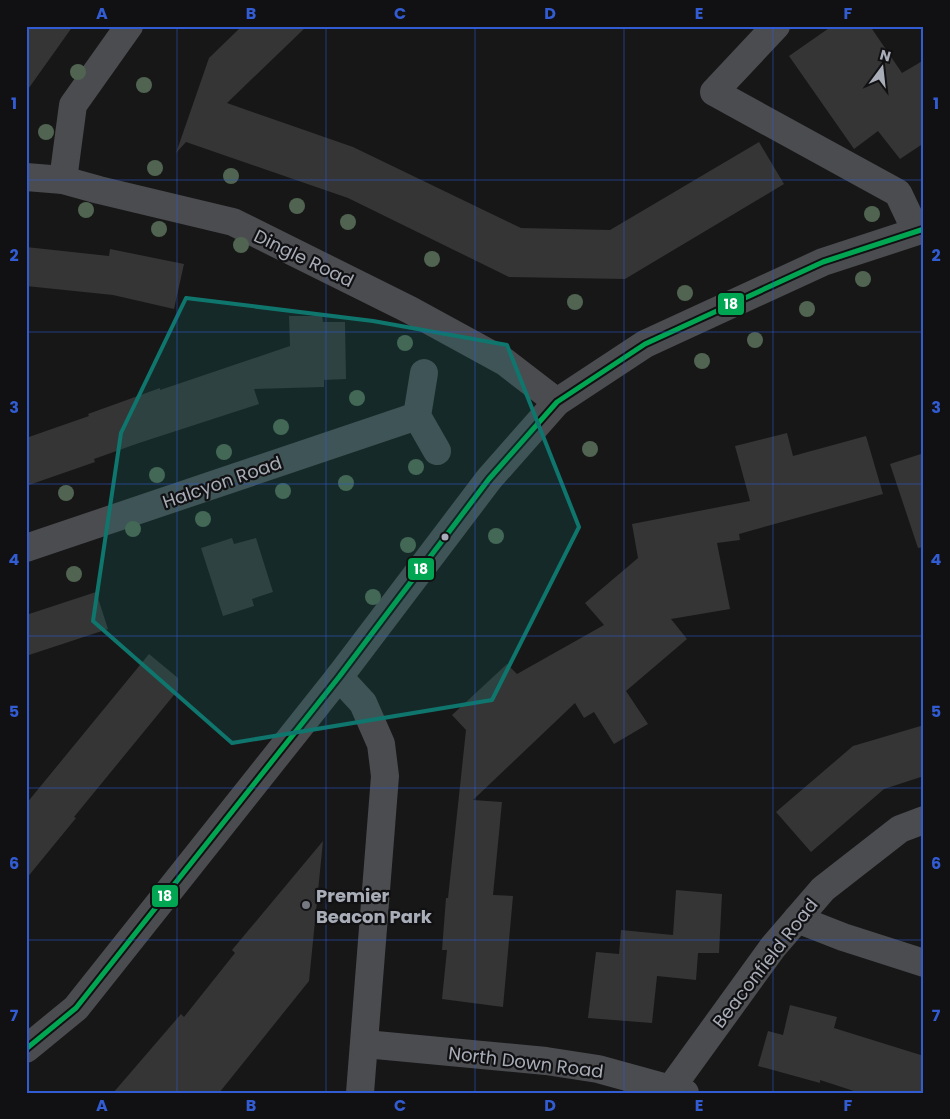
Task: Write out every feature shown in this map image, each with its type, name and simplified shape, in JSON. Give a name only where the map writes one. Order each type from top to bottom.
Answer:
[{"type":"street","points":[[63,180],[73,105],[129,26]]},
{"type":"street","points":[[26,1049],[76,1008],[339,677],[489,479],[557,402],[645,344],[823,262],[920,230],[898,193],[714,92],[776,26]]},
{"type":"street","name":"Dingle Road","points":[[26,177],[63,180],[232,222],[410,310],[505,362],[557,402]]},
{"type":"street","points":[[424,373],[417,416],[437,451]]},
{"type":"street","name":"Halcyon Road","points":[[26,548],[417,416]]},
{"type":"street","points":[[339,677],[363,703],[382,744],[385,776],[360,1093]]},
{"type":"street","name":"Beaconfield Road","points":[[678,1090],[773,947],[823,889],[900,829],[924,820]]},
{"type":"street","points":[[797,919],[843,937],[924,963]]},
{"type":"street","name":"North Down Road","points":[[365,1044],[598,1069],[678,1090]]},
{"type":"highlighted area","points":[[186,298],[373,321],[507,345],[579,527],[492,700],[232,743],[93,621],[121,433]]},
{"type":"building","points":[[26,26],[73,26],[26,92]]},
{"type":"building","points":[[242,26],[307,26],[227,103],[353,147],[521,228],[610,230],[759,142],[784,184],[625,279],[509,277],[348,198],[186,142],[176,153],[209,58]]},
{"type":"building","points":[[832,26],[870,26],[902,73],[924,60],[924,143],[900,159],[878,131],[854,149],[789,56]]},
{"type":"building","points":[[26,247],[109,256],[110,249],[184,264],[174,309],[113,295],[26,286]]},
{"type":"building","points":[[289,316],[322,316],[323,322],[345,322],[346,379],[324,380],[324,387],[254,389],[259,404],[139,443],[94,459],[95,462],[26,486],[26,438],[160,388],[160,390],[290,346]]},
{"type":"building","points":[[787,433],[793,456],[866,436],[883,494],[739,534],[740,540],[717,543],[730,609],[671,619],[687,639],[626,691],[648,724],[614,744],[594,712],[584,718],[575,703],[473,800],[502,802],[493,895],[513,896],[503,1007],[442,999],[447,950],[442,950],[446,898],[448,898],[466,730],[452,715],[507,664],[517,674],[604,625],[585,603],[638,558],[632,524],[750,501],[735,446]]},
{"type":"building","points":[[924,453],[924,547],[918,548],[890,464]]},
{"type":"building","points":[[232,538],[234,544],[256,538],[273,592],[252,599],[254,606],[223,616],[201,548]]},
{"type":"building","points":[[96,592],[108,629],[26,656],[26,615]]},
{"type":"building","points":[[149,654],[178,678],[178,690],[26,879],[26,804]]},
{"type":"building","points":[[924,725],[924,776],[884,789],[811,852],[776,812],[853,746]]},
{"type":"building","points":[[323,841],[309,981],[219,1093],[113,1093],[181,1014],[184,1017],[235,953],[232,950]]},
{"type":"building","points":[[676,890],[722,894],[719,953],[698,953],[696,980],[657,976],[652,1023],[588,1018],[596,952],[619,954],[621,930],[673,935]]},
{"type":"building","points":[[790,1005],[837,1017],[834,1028],[924,1056],[924,1093],[860,1093],[820,1080],[820,1083],[758,1066],[768,1031],[783,1035]]},
{"type":"transit line","name":"18","points":[[26,1049],[76,1008],[339,677],[489,479],[557,402],[645,344],[823,262],[924,229]]},
{"type":"place","name":"Premier Beacon Park","points":[[306,905]]}]
